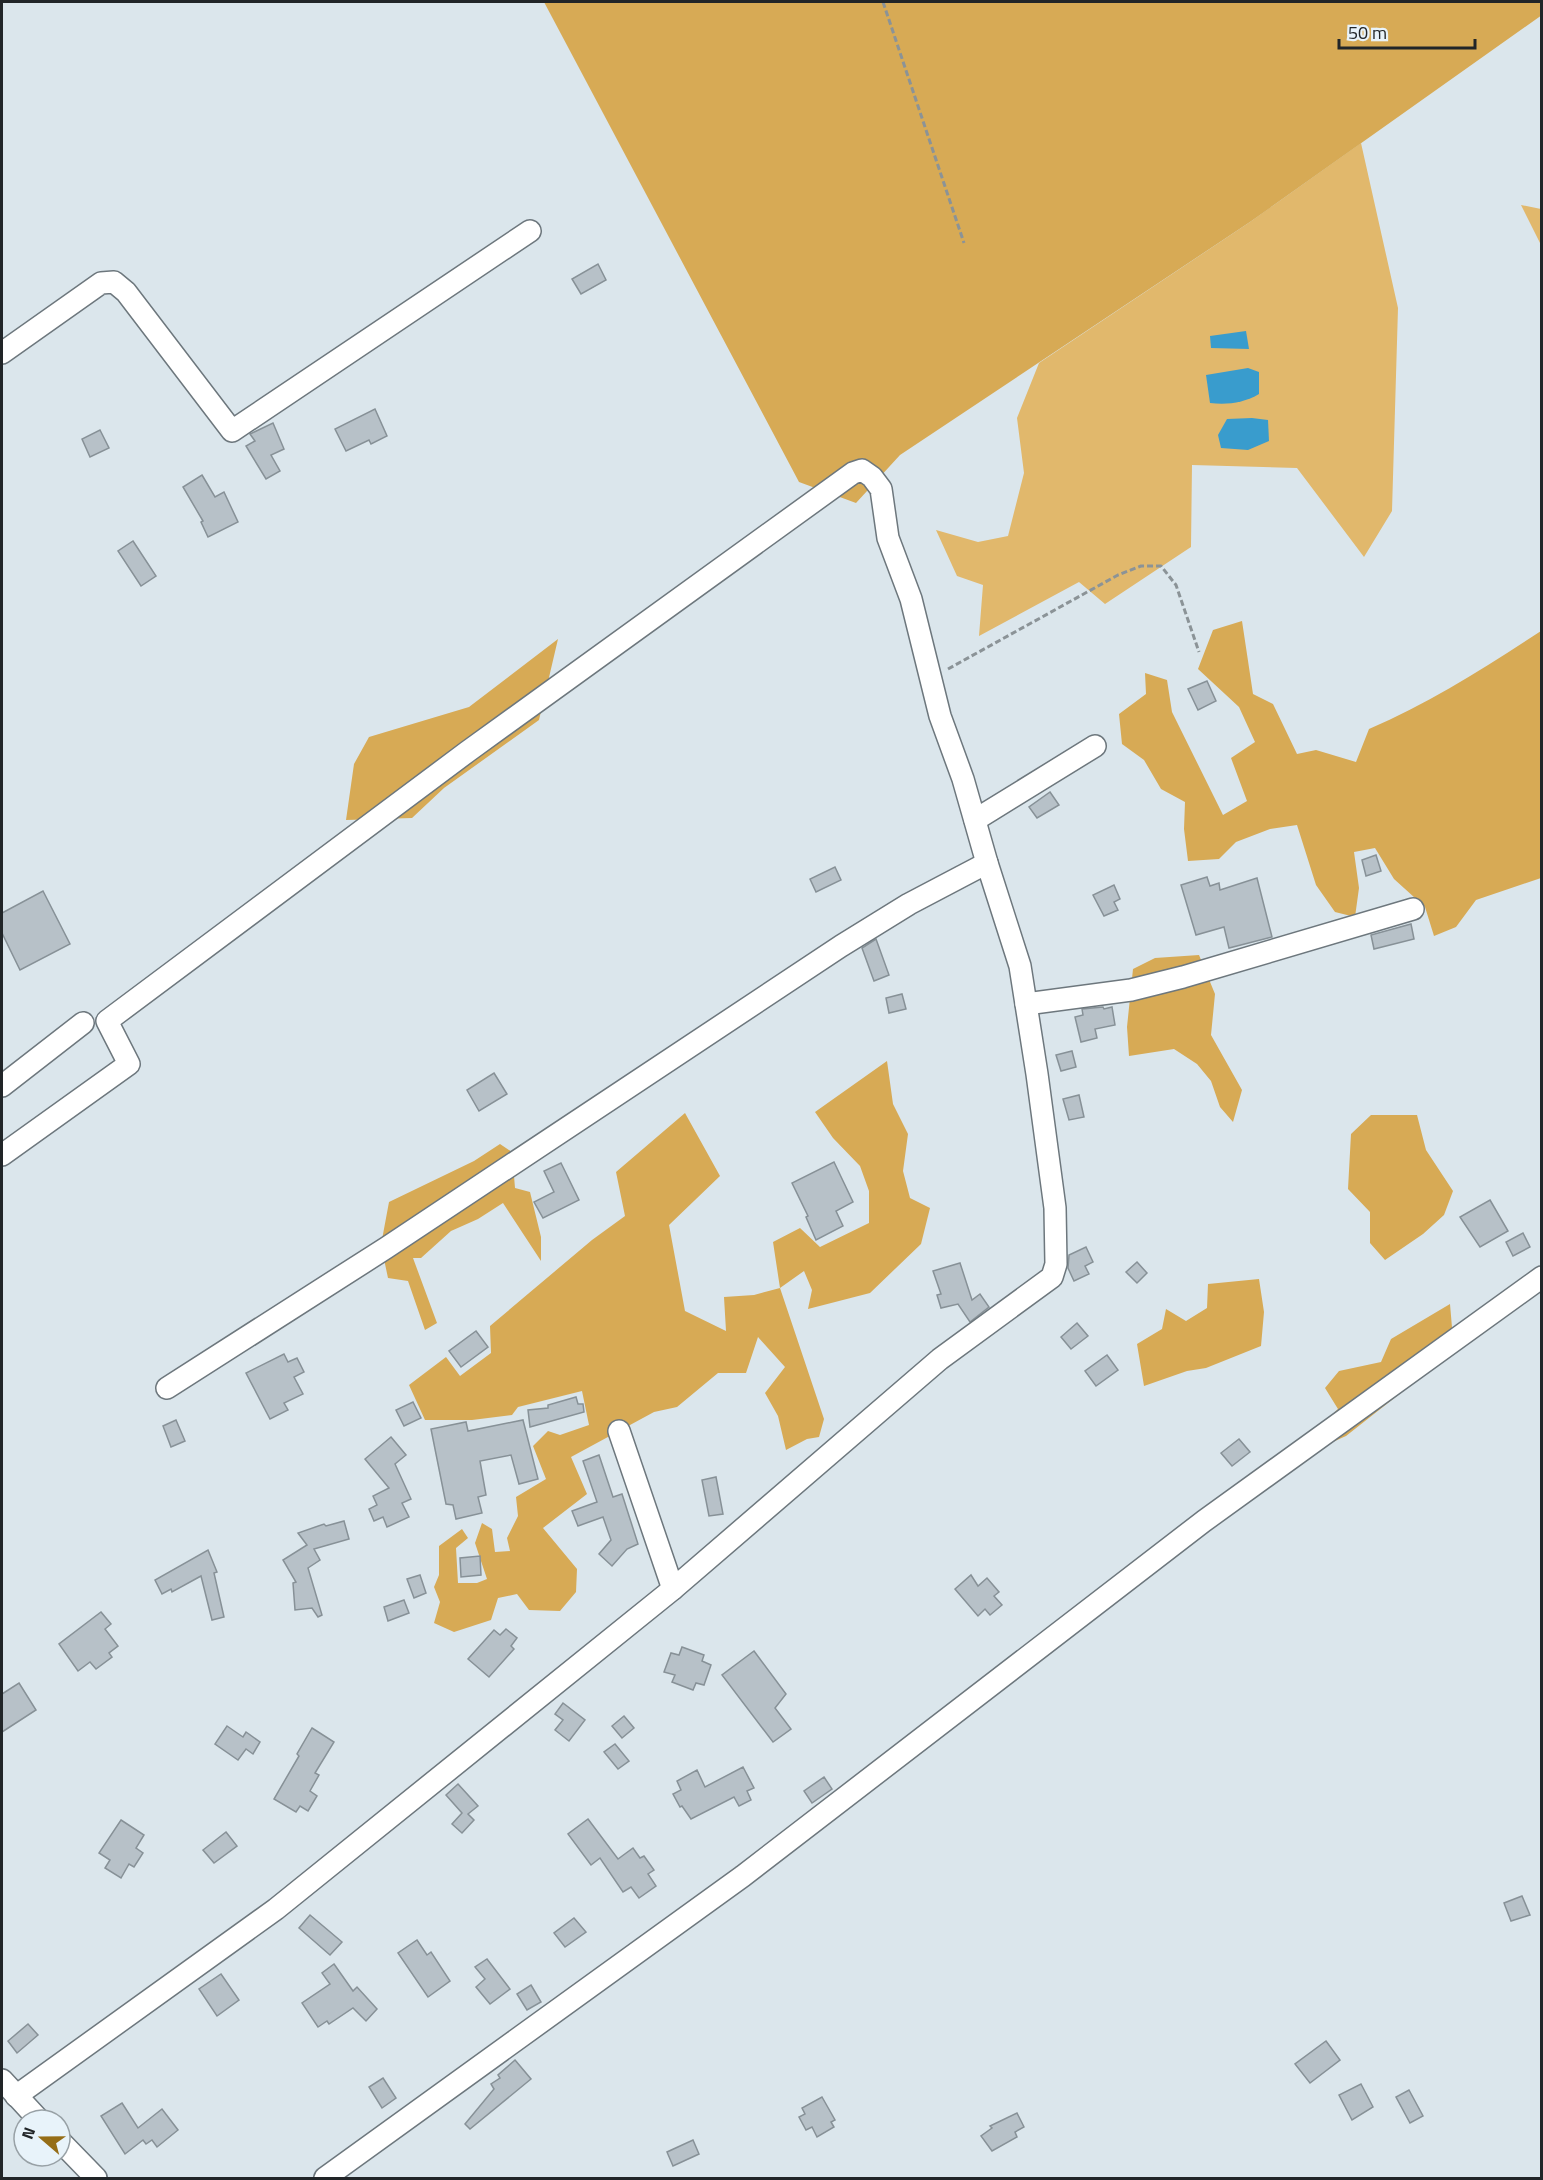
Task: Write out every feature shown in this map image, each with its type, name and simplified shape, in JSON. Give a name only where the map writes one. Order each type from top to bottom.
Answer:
[{"type":"street","points":[[2,353],[101,283],[114,282],[126,292],[232,431],[530,231]]},
{"type":"street","points":[[2,1155],[129,1064],[107,1021],[477,745],[853,473],[862,470],[872,477],[881,489],[888,538],[911,599],[940,716],[963,779],[1020,966],[1055,1208],[1056,1264],[1052,1277],[939,1359],[673,1589],[276,1910],[9,2088],[28,2108]]},
{"type":"street","points":[[975,820],[1095,746]]},
{"type":"street","points":[[167,1388],[386,1248],[841,946],[909,904],[987,863]]},
{"type":"street","points":[[1026,1004],[1131,990],[1173,980],[1413,909]]},
{"type":"street","points":[[2,1086],[83,1023]]},
{"type":"street","points":[[325,2178],[743,1876],[1204,1521],[1542,1277]]},
{"type":"street","points":[[620,1431],[673,1589]]},
{"type":"street","points":[[72,2153],[96,2178]]},
{"type":"path","points":[[883,2],[964,243]]},
{"type":"path","points":[[930,679],[1118,575],[1141,566],[1161,566],[1176,585],[1199,652]]},
{"type":"shaded area","points":[[544,2],[1541,2],[1542,15],[1250,222],[900,455],[856,503],[799,482]]},
{"type":"shaded area","points":[[1361,143],[1398,308],[1392,511],[1364,557],[1297,468],[1192,465],[1191,547],[1105,604],[1079,582],[979,636],[983,585],[957,576],[936,530],[978,542],[1008,536],[1024,473],[1017,418],[1039,363],[1250,222]]},
{"type":"shaded area","points":[[1521,205],[1541,209],[1541,245]]},
{"type":"shaded area","points":[[1242,621],[1253,694],[1273,704],[1297,754],[1316,750],[1356,762],[1369,729],[1436,696],[1541,631],[1541,878],[1476,900],[1456,927],[1434,936],[1425,907],[1394,879],[1375,848],[1354,852],[1359,888],[1355,917],[1335,912],[1316,885],[1297,825],[1270,829],[1236,842],[1219,859],[1188,861],[1184,829],[1185,802],[1161,789],[1144,760],[1122,744],[1119,714],[1146,694],[1145,673],[1167,680],[1172,712],[1223,815],[1247,801],[1231,758],[1255,742],[1239,707],[1198,669],[1213,630]]},
{"type":"shaded area","points":[[558,639],[539,720],[444,788],[412,818],[346,820],[354,764],[369,737],[469,707]]},
{"type":"shaded area","points":[[1199,955],[1215,994],[1211,1035],[1242,1090],[1233,1122],[1220,1107],[1211,1081],[1197,1064],[1174,1049],[1129,1056],[1127,1027],[1133,969],[1155,958]]},
{"type":"shaded area","points":[[887,1061],[893,1104],[908,1134],[903,1171],[910,1198],[930,1208],[921,1244],[870,1293],[808,1309],[812,1290],[804,1271],[780,1288],[773,1242],[800,1228],[820,1247],[869,1223],[869,1191],[860,1166],[833,1138],[815,1112]]},
{"type":"shaded area","points":[[685,1113],[720,1176],[669,1225],[685,1311],[726,1331],[724,1297],[754,1295],[780,1288],[824,1419],[819,1437],[807,1439],[786,1450],[778,1416],[765,1393],[785,1367],[758,1337],[746,1373],[718,1373],[677,1407],[654,1412],[571,1457],[587,1494],[543,1528],[577,1569],[576,1592],[560,1611],[529,1610],[517,1594],[498,1598],[491,1620],[454,1632],[434,1623],[440,1602],[434,1587],[439,1575],[439,1546],[462,1529],[468,1538],[456,1548],[458,1583],[477,1583],[487,1579],[475,1543],[482,1523],[492,1529],[495,1552],[510,1551],[507,1538],[518,1516],[516,1497],[546,1479],[533,1446],[548,1431],[560,1435],[589,1425],[582,1391],[518,1407],[512,1415],[472,1420],[425,1420],[409,1385],[446,1357],[460,1376],[491,1353],[490,1326],[592,1240],[625,1216],[616,1172]]},
{"type":"shaded area","points":[[1371,1115],[1417,1115],[1426,1150],[1453,1191],[1444,1215],[1423,1234],[1385,1260],[1370,1243],[1370,1212],[1348,1189],[1351,1134]]},
{"type":"shaded area","points":[[500,1144],[512,1152],[515,1188],[530,1192],[541,1237],[541,1261],[503,1203],[478,1219],[451,1231],[421,1258],[413,1258],[437,1323],[425,1330],[408,1281],[388,1278],[381,1245],[389,1202],[474,1161]]},
{"type":"shaded area","points":[[1259,1279],[1264,1312],[1261,1346],[1206,1368],[1187,1371],[1144,1386],[1137,1344],[1162,1329],[1166,1309],[1186,1321],[1207,1308],[1208,1284]]},
{"type":"shaded area","points":[[1450,1304],[1454,1351],[1346,1436],[1326,1445],[1317,1429],[1338,1409],[1325,1388],[1339,1371],[1381,1362],[1391,1339]]},
{"type":"water","points":[[1246,331],[1249,349],[1211,348],[1210,336]]},
{"type":"water","points":[[1248,368],[1259,372],[1259,394],[1235,403],[1210,403],[1206,375]]},
{"type":"water","points":[[1227,419],[1268,420],[1269,441],[1248,450],[1221,448],[1218,435]]},
{"type":"building","points":[[598,264],[606,280],[581,294],[572,279]]},
{"type":"building","points":[[375,409],[387,436],[371,444],[369,440],[346,451],[335,429]]},
{"type":"building","points":[[273,423],[284,449],[271,455],[280,471],[266,479],[246,446],[255,441],[250,434]]},
{"type":"building","points":[[100,430],[109,448],[90,457],[82,439]]},
{"type":"building","points":[[202,475],[215,497],[224,492],[238,522],[208,537],[201,522],[203,521],[183,487]]},
{"type":"building","points":[[133,541],[156,576],[141,586],[118,551]]},
{"type":"building","points":[[1207,681],[1216,701],[1198,710],[1188,689]]},
{"type":"building","points":[[1050,792],[1059,805],[1037,818],[1029,807]]},
{"type":"building","points":[[1376,855],[1381,871],[1366,876],[1362,860]]},
{"type":"building","points":[[835,867],[841,880],[816,892],[810,879]]},
{"type":"building","points":[[1207,877],[1210,886],[1219,883],[1220,890],[1257,878],[1272,937],[1229,948],[1224,927],[1196,935],[1181,885]]},
{"type":"building","points":[[1114,885],[1120,899],[1114,902],[1118,910],[1104,916],[1093,895]]},
{"type":"building","points":[[43,891],[70,944],[20,970],[2,933],[2,913]]},
{"type":"building","points":[[1411,924],[1414,939],[1374,949],[1371,935]]},
{"type":"building","points":[[876,939],[889,975],[874,981],[862,948]]},
{"type":"building","points":[[902,994],[906,1009],[889,1013],[886,998]]},
{"type":"building","points":[[1103,1007],[1104,1009],[1112,1007],[1115,1025],[1095,1029],[1097,1038],[1081,1042],[1075,1017],[1083,1015],[1082,1009]]},
{"type":"building","points":[[1072,1051],[1076,1067],[1061,1071],[1056,1055]]},
{"type":"building","points":[[494,1073],[507,1094],[479,1111],[467,1090]]},
{"type":"building","points":[[1079,1095],[1084,1117],[1069,1120],[1063,1099]]},
{"type":"building","points":[[834,1162],[853,1202],[836,1211],[843,1226],[816,1240],[806,1217],[808,1216],[792,1183]]},
{"type":"building","points":[[561,1163],[579,1200],[543,1218],[534,1202],[554,1192],[544,1171]]},
{"type":"building","points":[[1490,1200],[1508,1231],[1480,1247],[1460,1217]]},
{"type":"building","points":[[1523,1233],[1530,1247],[1513,1256],[1506,1242]]},
{"type":"building","points":[[1086,1247],[1093,1262],[1085,1266],[1089,1274],[1074,1281],[1068,1268],[1069,1255]]},
{"type":"building","points":[[1137,1262],[1147,1273],[1137,1283],[1126,1272]]},
{"type":"building","points":[[960,1263],[972,1300],[980,1294],[989,1307],[970,1322],[958,1304],[941,1308],[937,1295],[941,1294],[933,1271]]},
{"type":"building","points":[[1077,1323],[1088,1336],[1071,1349],[1061,1337]]},
{"type":"building","points":[[476,1331],[488,1347],[461,1367],[449,1351]]},
{"type":"building","points":[[284,1354],[288,1362],[297,1358],[304,1372],[294,1377],[303,1394],[284,1403],[288,1410],[270,1419],[246,1373]]},
{"type":"building","points":[[1107,1355],[1118,1370],[1096,1386],[1085,1371]]},
{"type":"building","points":[[576,1397],[578,1404],[583,1404],[584,1412],[530,1427],[528,1410],[548,1408],[548,1405]]},
{"type":"building","points":[[413,1402],[421,1418],[404,1426],[396,1410]]},
{"type":"building","points":[[176,1420],[185,1441],[171,1447],[163,1426]]},
{"type":"building","points":[[523,1420],[538,1479],[519,1484],[511,1455],[480,1461],[486,1495],[478,1497],[482,1513],[456,1519],[453,1505],[446,1504],[431,1429],[466,1422],[468,1431]]},
{"type":"building","points":[[391,1437],[406,1455],[395,1464],[411,1499],[402,1503],[409,1517],[387,1527],[383,1517],[374,1521],[369,1509],[377,1505],[373,1496],[389,1488],[365,1459]]},
{"type":"building","points":[[1239,1439],[1250,1452],[1232,1466],[1221,1453]]},
{"type":"building","points":[[599,1455],[613,1497],[622,1494],[638,1544],[627,1549],[612,1566],[599,1554],[611,1540],[603,1517],[578,1526],[572,1511],[597,1502],[583,1461]]},
{"type":"building","points":[[716,1477],[723,1514],[709,1516],[702,1480]]},
{"type":"building","points":[[344,1521],[349,1539],[314,1549],[320,1560],[308,1568],[322,1615],[318,1617],[312,1608],[295,1610],[293,1583],[296,1582],[283,1560],[307,1545],[298,1533],[324,1524],[326,1526]]},
{"type":"building","points":[[208,1550],[217,1572],[214,1573],[224,1617],[212,1620],[201,1576],[172,1592],[171,1589],[162,1594],[155,1580]]},
{"type":"building","points":[[480,1556],[481,1575],[461,1577],[460,1558]]},
{"type":"building","points":[[420,1575],[426,1593],[414,1598],[407,1579]]},
{"type":"building","points":[[971,1575],[978,1586],[987,1578],[999,1592],[994,1596],[1002,1605],[990,1615],[985,1609],[978,1616],[955,1589]]},
{"type":"building","points":[[404,1600],[409,1613],[388,1621],[384,1607]]},
{"type":"building","points":[[101,1612],[111,1624],[105,1629],[118,1646],[109,1653],[112,1657],[96,1669],[90,1662],[78,1671],[59,1644]]},
{"type":"building","points":[[506,1629],[517,1638],[511,1646],[514,1649],[489,1677],[468,1659],[494,1630],[500,1635]]},
{"type":"building","points":[[682,1647],[704,1655],[702,1661],[711,1665],[704,1685],[696,1683],[693,1690],[672,1682],[675,1675],[664,1672],[671,1653],[679,1655]]},
{"type":"building","points":[[754,1651],[786,1694],[775,1708],[791,1729],[773,1742],[722,1675]]},
{"type":"building","points":[[19,1683],[36,1710],[2,1732],[2,1694]]},
{"type":"building","points":[[563,1703],[585,1720],[569,1741],[555,1730],[563,1720],[555,1714]]},
{"type":"building","points":[[624,1716],[634,1728],[622,1738],[612,1726]]},
{"type":"building","points":[[227,1726],[243,1737],[246,1732],[260,1742],[253,1754],[246,1749],[238,1760],[215,1744]]},
{"type":"building","points":[[312,1728],[334,1742],[315,1773],[319,1775],[310,1791],[317,1796],[308,1811],[300,1806],[296,1812],[274,1799]]},
{"type":"building","points":[[615,1744],[629,1761],[618,1769],[604,1752]]},
{"type":"building","points":[[743,1767],[754,1788],[747,1791],[751,1800],[739,1806],[734,1797],[691,1819],[682,1806],[680,1807],[673,1794],[681,1790],[677,1781],[697,1770],[705,1787]]},
{"type":"building","points":[[824,1777],[832,1789],[812,1803],[804,1791]]},
{"type":"building","points":[[458,1784],[478,1806],[468,1814],[474,1820],[462,1833],[452,1824],[462,1813],[446,1795]]},
{"type":"building","points":[[588,1819],[618,1859],[633,1848],[640,1858],[644,1856],[654,1870],[648,1874],[656,1886],[639,1898],[631,1887],[623,1892],[600,1858],[591,1865],[568,1834]]},
{"type":"building","points":[[121,1820],[144,1835],[136,1848],[143,1853],[134,1867],[129,1864],[121,1878],[105,1868],[110,1860],[99,1853]]},
{"type":"building","points":[[226,1832],[237,1846],[214,1863],[203,1850]]},
{"type":"building","points":[[1522,1896],[1530,1915],[1511,1921],[1504,1903]]},
{"type":"building","points":[[310,1915],[342,1942],[330,1955],[299,1928]]},
{"type":"building","points":[[574,1918],[586,1932],[565,1947],[554,1933]]},
{"type":"building","points":[[417,1940],[427,1955],[431,1952],[450,1981],[428,1997],[398,1953]]},
{"type":"building","points":[[487,1959],[510,1989],[490,2004],[476,1987],[485,1979],[475,1967]]},
{"type":"building","points":[[334,1964],[353,1991],[357,1987],[377,2009],[366,2021],[353,2008],[329,2024],[327,2021],[318,2027],[302,2003],[330,1984],[322,1973]]},
{"type":"building","points":[[221,1974],[239,2000],[217,2016],[199,1989]]},
{"type":"building","points":[[531,1985],[541,2002],[527,2010],[517,1994]]},
{"type":"building","points":[[28,2024],[38,2035],[17,2053],[8,2041]]},
{"type":"building","points":[[1326,2041],[1340,2060],[1310,2083],[1295,2064]]},
{"type":"building","points":[[515,2060],[531,2079],[470,2129],[465,2124],[494,2089],[491,2084],[500,2078],[498,2075]]},
{"type":"building","points":[[383,2078],[396,2098],[382,2108],[369,2087]]},
{"type":"building","points":[[1361,2084],[1373,2107],[1352,2120],[1339,2095]]},
{"type":"building","points":[[1409,2090],[1423,2116],[1410,2123],[1396,2097]]},
{"type":"building","points":[[822,2097],[835,2120],[831,2122],[834,2127],[817,2137],[812,2127],[806,2130],[799,2117],[805,2114],[802,2108]]},
{"type":"building","points":[[122,2103],[138,2128],[162,2109],[178,2130],[157,2147],[152,2140],[146,2144],[143,2140],[125,2154],[101,2116]]},
{"type":"building","points":[[1017,2113],[1024,2127],[1015,2132],[1017,2137],[992,2151],[981,2136],[992,2128],[990,2126]]},
{"type":"building","points":[[693,2140],[699,2154],[673,2166],[667,2152]]}]
